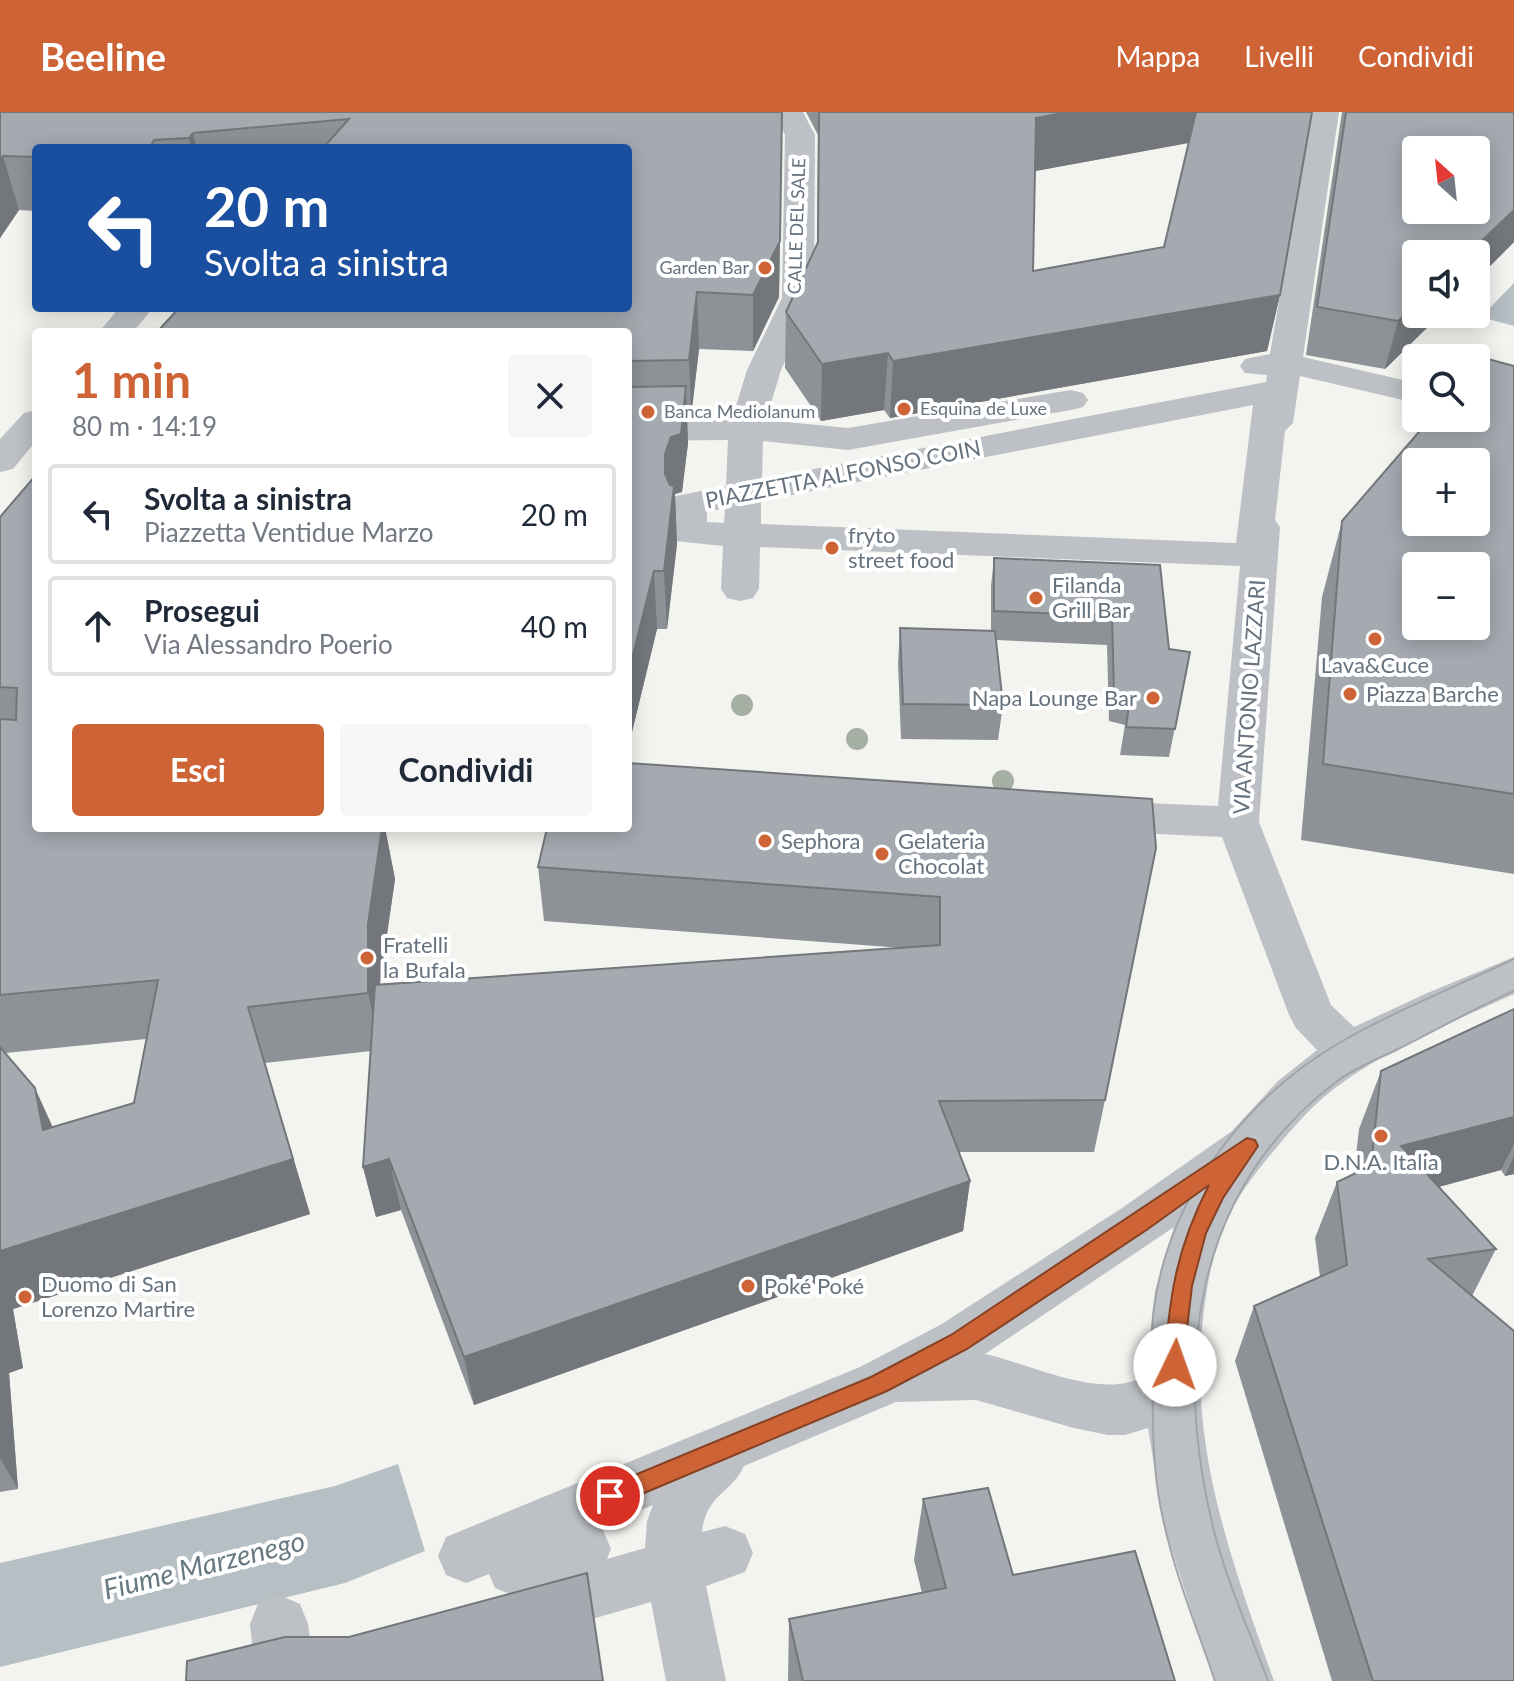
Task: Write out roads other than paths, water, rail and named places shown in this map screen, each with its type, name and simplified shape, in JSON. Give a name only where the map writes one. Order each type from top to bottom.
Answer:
[{"type":"street","name":"VIA ANTONIO LAZZARI","points":[[1325,112],[1283,362],[1262,532],[1238,822],[1312,1015],[1351,1053]]},
{"type":"street","name":"CALLE DEL SALE","points":[[740,589],[746,429],[764,370],[798,298],[789,128]]},
{"type":"street","points":[[119,328],[133,312]]},
{"type":"street","points":[[632,431],[746,429],[848,439],[1283,362],[1402,390]]},
{"type":"street","name":"PIAZZETTA ALFONSO COIN","points":[[1272,391],[1253,555],[688,533],[689,504],[744,494],[1272,391]]},
{"type":"street","points":[[0,461],[32,425]]},
{"type":"street","points":[[1055,814],[1238,822]]},
{"type":"street","points":[[1244,1681],[1196,1537],[1181,1475],[1174,1423],[1175,1343],[1182,1286],[1196,1233],[1216,1192],[1247,1146],[1288,1101],[1323,1070],[1434,1010],[1507,990]]},
{"type":"street","points":[[583,1549],[490,1562],[747,1440],[879,1384],[959,1342],[1140,1223],[1247,1146]]},
{"type":"street","points":[[879,1384],[942,1374],[964,1375],[1097,1407],[1125,1410],[1153,1402],[1175,1386]]},
{"type":"street","points":[[696,1681],[700,1560],[675,1522],[681,1502],[702,1471],[747,1440]]},
{"type":"street","points":[[483,1621],[700,1560]]},
{"type":"water","points":[[1514,283],[1514,326],[1490,319],[1490,308]]},
{"type":"water","name":"Fiume Marzenego","points":[[398,1464],[425,1551],[345,1583],[0,1667],[0,1563],[335,1486]]},
{"type":"tram line","points":[[1215,1681],[1168,1540],[1155,1470],[1153,1318],[1162,1267],[1176,1228],[1194,1190],[1216,1155],[1272,1092],[1304,1066],[1381,1021],[1514,959]]},
{"type":"tram line","points":[[1268,1681],[1218,1547],[1201,1465],[1195,1403],[1197,1342],[1206,1283],[1224,1227],[1251,1174],[1288,1126],[1336,1082],[1514,991]]},
{"type":"place","name":"Garden Bar","points":[[765,268]]},
{"type":"place","name":"Esquina de Luxe","points":[[904,409]]},
{"type":"place","name":"Banca Mediolanum","points":[[648,412]]},
{"type":"place","name":"fryto street food","points":[[832,548]]},
{"type":"place","name":"Filanda Grill Bar","points":[[1036,598]]},
{"type":"place","name":"Lava&Cuce","points":[[1375,639]]},
{"type":"place","name":"Piazza Barche","points":[[1350,694]]},
{"type":"place","name":"Napa Lounge Bar","points":[[1153,698]]},
{"type":"place","name":"Sephora","points":[[765,841]]},
{"type":"place","name":"Gelateria Chocolat","points":[[882,854]]},
{"type":"place","name":"Fratelli la Bufala","points":[[367,958]]},
{"type":"place","name":"D.N.A. Italia","points":[[1381,1136]]},
{"type":"place","name":"Poké Poké","points":[[748,1286]]},
{"type":"place","name":"Duomo di San Lorenzo Martire","points":[[25,1297]]}]
